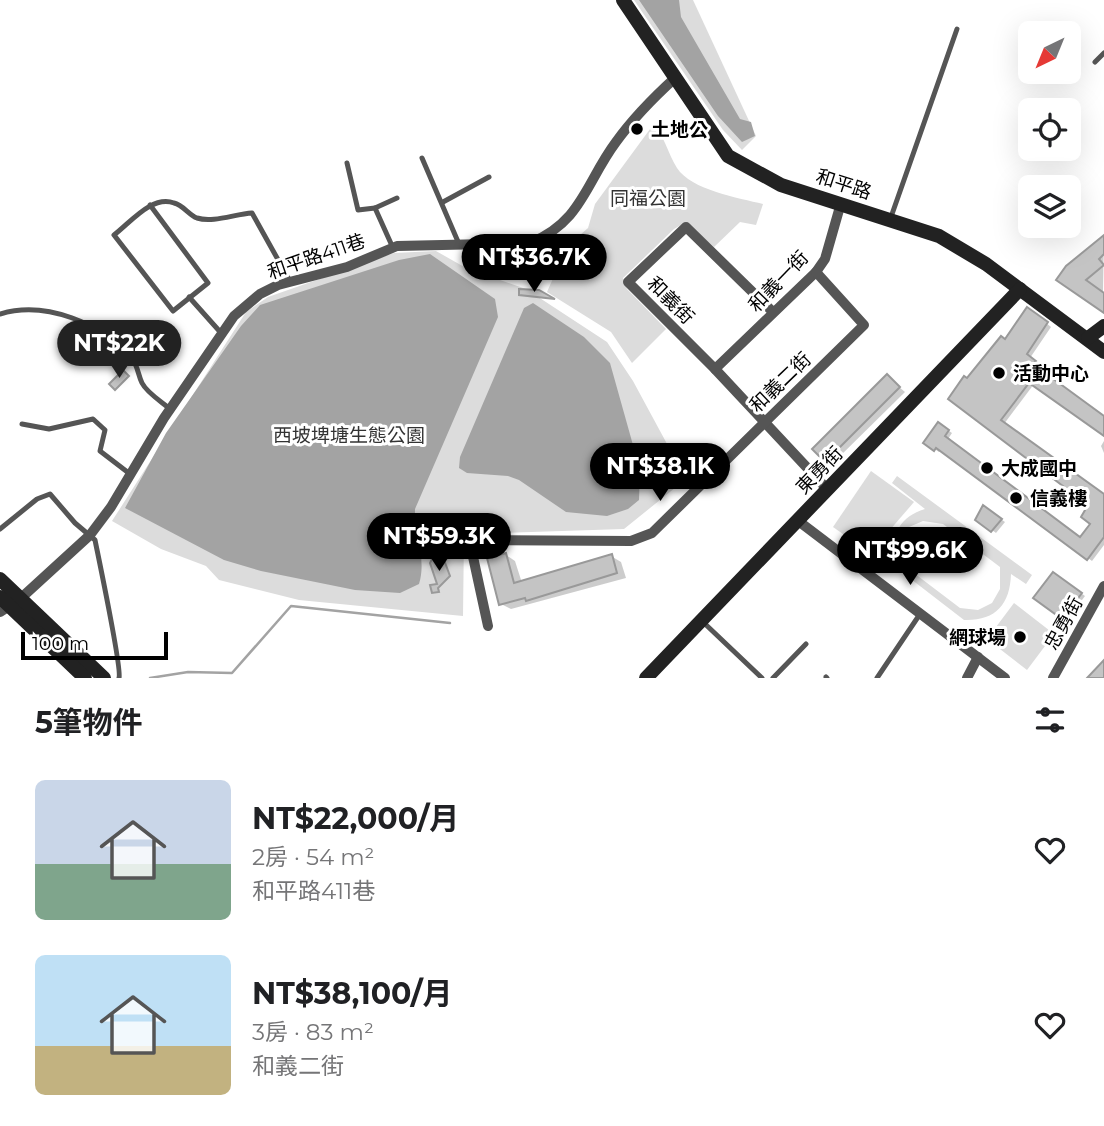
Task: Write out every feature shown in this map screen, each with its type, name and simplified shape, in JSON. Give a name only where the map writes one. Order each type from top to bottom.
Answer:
[{"type":"street","name":"和平路","points":[[623,0],[728,156],[781,185],[939,236],[986,264],[1104,352]]},
{"type":"street","name":"和平路411巷","points":[[7,604],[90,535],[111,508],[170,409],[234,316],[253,299],[278,285],[347,267],[393,248],[530,243],[557,230],[569,217],[613,145],[643,106],[676,78]]},
{"type":"street","name":"和義一街","points":[[715,369],[816,272],[825,259],[841,203]]},
{"type":"street","name":"和義街","points":[[772,313],[686,227],[628,282],[715,369],[827,489]]},
{"type":"street","name":"和義二街","points":[[488,625],[470,543],[479,540],[631,541],[652,533],[864,326],[816,272]]},
{"type":"street","name":"東勇街","points":[[647,678],[1020,289]]},
{"type":"street","points":[[1088,338],[1104,326]]},
{"type":"street","points":[[797,520],[1005,678]]},
{"type":"street","points":[[0,579],[7,604],[85,678]]},
{"type":"street","name":"忠勇街","points":[[1053,678],[1104,586]]},
{"type":"street","points":[[7,604],[104,678]]},
{"type":"street","points":[[967,678],[978,657]]},
{"type":"lane","points":[[890,220],[957,29]]},
{"type":"lane","points":[[1095,62],[1104,53]]},
{"type":"lane","points":[[422,158],[459,244]]},
{"type":"lane","points":[[347,163],[358,209],[375,208],[397,198]]},
{"type":"lane","points":[[443,202],[489,177]]},
{"type":"lane","points":[[150,205],[208,283],[173,311],[114,234],[150,205],[167,201],[178,203],[196,218],[211,219],[252,213],[291,283]]},
{"type":"lane","points":[[375,208],[393,248]]},
{"type":"lane","points":[[189,297],[222,334]]},
{"type":"lane","points":[[0,314],[41,310],[60,313],[89,327],[121,346],[135,362],[143,386],[170,409]]},
{"type":"lane","points":[[22,424],[49,429],[93,419],[105,430],[100,451],[130,474]]},
{"type":"lane","points":[[0,529],[37,499],[50,494],[75,523],[95,540],[113,643],[121,671],[119,678]]},
{"type":"lane","points":[[877,678],[920,614]]},
{"type":"lane","points":[[701,620],[762,678]]},
{"type":"lane","points":[[772,678],[806,644]]},
{"type":"green space","points":[[634,0],[693,0],[756,136],[742,150],[723,130]]},
{"type":"green space","name":"同福公園","points":[[653,125],[661,134],[677,168],[684,176],[716,192],[763,204],[756,225],[740,222],[714,247],[686,222],[674,229],[623,278],[627,289],[666,329],[632,363],[611,332],[547,292],[555,274],[561,272],[570,259],[567,255],[572,242],[588,228],[595,204]]},
{"type":"green space","name":"西坡埤塘生態公園","points":[[436,251],[466,268],[526,289],[607,342],[633,381],[686,479],[624,529],[464,534],[463,616],[299,600],[219,580],[206,566],[161,549],[112,521],[246,312],[268,297],[394,253]]},
{"type":"green space","points":[[871,471],[914,502],[870,553],[833,527]]},
{"type":"green space","points":[[897,476],[1032,575],[1026,584],[1011,574],[1008,594],[999,609],[984,618],[964,620],[894,566],[894,546],[898,530],[908,518],[925,509],[892,483]],"holes":[[[923,521],[943,524],[1000,567],[1000,589],[992,603],[978,610],[960,608],[906,567],[900,550],[909,527]]]},
{"type":"green space","name":"網球場","points":[[1014,603],[1054,634],[1027,670],[987,639]]},
{"type":"shaded area","points":[[639,0],[679,0],[681,17],[740,119],[751,122],[755,136],[742,142],[718,116]]},
{"type":"shaded area","points":[[430,254],[495,299],[498,317],[415,509],[422,565],[419,584],[400,593],[355,590],[261,571],[224,560],[125,508],[166,433],[241,326],[260,305],[399,260]]},
{"type":"shaded area","points":[[533,303],[584,337],[610,363],[640,470],[639,500],[628,509],[607,516],[566,512],[519,480],[508,476],[467,473],[459,468],[460,457],[524,308]]},
{"type":"building","points":[[1104,235],[1104,254],[1099,259],[1104,265],[1086,280],[1104,293],[1104,313],[1056,280],[1066,266]]},
{"type":"building","points":[[519,289],[539,290],[555,299],[519,295]]},
{"type":"building","points":[[1027,307],[1048,322],[1027,354],[1036,361],[1033,364],[1104,416],[1104,436],[1029,383],[1001,420],[1104,494],[1104,537],[1087,560],[936,448],[934,451],[923,443],[938,422],[949,430],[945,436],[1080,537],[1090,524],[1081,517],[1088,505],[948,399],[964,376],[967,378],[1001,336],[1005,339]]},
{"type":"building","points":[[123,370],[129,376],[115,390],[109,384]]},
{"type":"building","points":[[887,374],[900,387],[825,462],[812,449]]},
{"type":"building","points":[[983,505],[1002,519],[991,532],[975,520]]},
{"type":"building","points":[[506,553],[514,583],[612,554],[617,573],[526,601],[525,598],[499,605],[487,558]]},
{"type":"building","points":[[434,555],[444,560],[450,576],[438,588],[439,592],[432,593],[430,585],[437,584],[430,563]]},
{"type":"building","points":[[1053,572],[1082,593],[1062,619],[1033,598]]},
{"type":"building","points":[[1104,660],[1104,678],[1087,678]]},
{"type":"waterway","points":[[150,678],[188,672],[232,673],[291,606],[450,623]]},
{"type":"place","name":"土地公","points":[[637,129]]},
{"type":"place","name":"活動中心","points":[[999,373]]},
{"type":"place","name":"大成國中","points":[[987,468]]},
{"type":"place","name":"信義樓","points":[[1016,498]]},
{"type":"place","name":"網球場","points":[[1020,637]]}]
